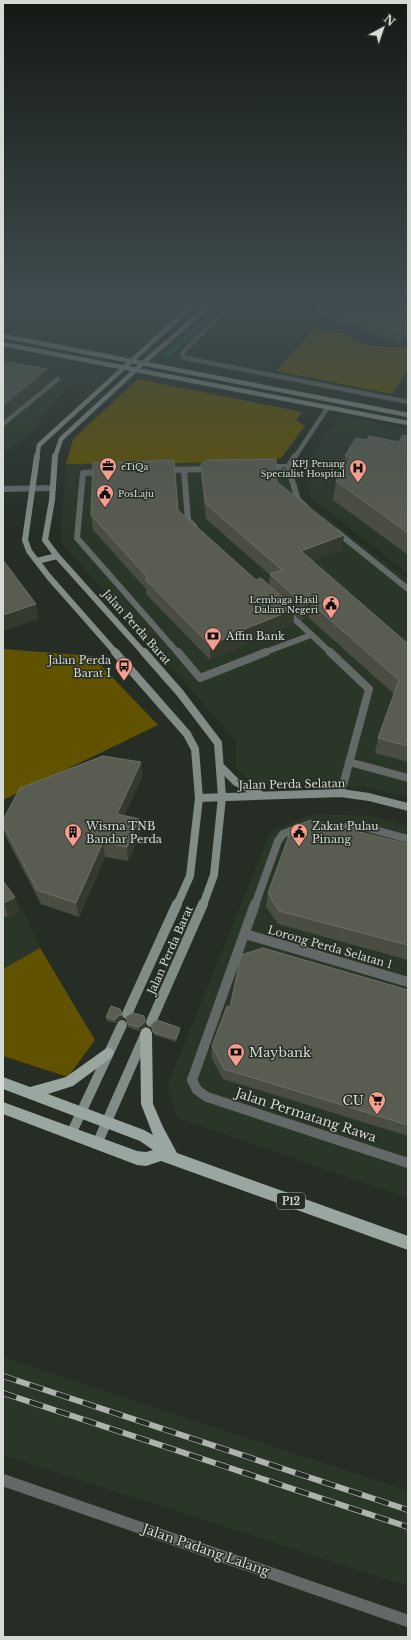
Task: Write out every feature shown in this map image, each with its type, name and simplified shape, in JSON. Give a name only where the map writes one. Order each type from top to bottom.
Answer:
[{"type":"main road","points":[[149,1027],[148,1104],[167,1157]]},
{"type":"main road","points":[[30,1093],[69,1082],[108,1054]]},
{"type":"main road","points":[[3,1083],[144,1136],[158,1146],[167,1157]]},
{"type":"main road","points":[[3,1108],[137,1158],[146,1159],[167,1157]]},
{"type":"main road","name":"P12","points":[[167,1157],[408,1243]]},
{"type":"street","points":[[3,424],[57,380]]},
{"type":"street","name":"Jalan Perda Barat","points":[[110,380],[39,445],[26,540],[29,551],[53,582],[187,734],[195,749],[199,798],[190,876],[127,1014]]},
{"type":"street","name":"Jalan Perda Barat","points":[[97,1144],[211,886],[214,876],[222,797],[221,767],[218,743],[210,730],[180,693],[57,556],[45,540],[53,488],[55,447],[61,439],[126,380]]},
{"type":"street","points":[[185,380],[408,423]]},
{"type":"street","points":[[223,380],[408,415]]},
{"type":"street","points":[[292,380],[408,402]]},
{"type":"street","points":[[325,399],[334,388]]},
{"type":"street","points":[[288,467],[328,407]]},
{"type":"street","points":[[260,468],[288,467]]},
{"type":"street","points":[[288,467],[298,500],[312,512]]},
{"type":"street","points":[[160,470],[215,469]]},
{"type":"street","points":[[184,470],[188,520],[198,530]]},
{"type":"street","points":[[114,472],[83,472],[78,538],[200,678],[311,635]]},
{"type":"street","points":[[3,489],[53,488]]},
{"type":"street","points":[[330,526],[408,589]]},
{"type":"street","points":[[37,562],[57,556]]},
{"type":"street","points":[[278,604],[369,689],[341,793]]},
{"type":"street","points":[[349,762],[408,778]]},
{"type":"street","points":[[221,767],[236,782],[261,795]]},
{"type":"street","name":"Jalan Perda Selatan","points":[[199,798],[341,793],[369,797],[408,807]]},
{"type":"street","points":[[245,934],[278,841],[283,834],[292,829],[306,826]]},
{"type":"street","points":[[321,826],[364,827],[408,839]]},
{"type":"street","name":"Lorong Perda Selatan 1","points":[[245,934],[408,982]]},
{"type":"street","name":"Jalan Permatang Rawa","points":[[245,934],[192,1080],[197,1090],[207,1097],[408,1163]]},
{"type":"street","points":[[71,1134],[122,1025]]},
{"type":"street","name":"Jalan Padang Lalang","points":[[3,1480],[408,1621]]},
{"type":"shaded area","points":[[3,380],[68,380],[71,383],[30,432],[3,455]]},
{"type":"shaded area","points":[[137,380],[302,412],[296,420],[305,426],[282,457],[270,462],[66,464],[73,439]]},
{"type":"shaded area","points":[[319,380],[402,380],[392,394]]},
{"type":"shaded area","name":"KPJ Penang Specialist Hospital","points":[[339,415],[408,429],[408,574],[311,498],[304,467]]},
{"type":"shaded area","points":[[270,462],[296,467],[301,498],[408,579],[408,797],[365,787],[255,785],[236,769],[236,741],[60,541],[66,464]]},
{"type":"shaded area","points":[[3,649],[92,656],[158,725],[3,800]]},
{"type":"shaded area","points":[[312,814],[366,815],[408,826],[408,1198],[177,1118],[167,1087],[270,832]]},
{"type":"shaded area","points":[[3,880],[25,914],[40,948],[3,969]]},
{"type":"shaded area","points":[[40,948],[95,1040],[68,1077],[3,1056],[3,969]]},
{"type":"shaded area","points":[[3,1357],[408,1491],[408,1586],[3,1455]]},
{"type":"building","points":[[3,380],[34,380],[3,405]]},
{"type":"building","points":[[403,435],[408,436],[408,533],[336,481],[351,457],[345,456],[356,438],[367,440],[369,436],[399,442]]},
{"type":"building","points":[[276,459],[277,482],[344,535],[301,551],[407,643],[408,642],[408,746],[378,738],[399,680],[311,603],[304,605],[270,574],[282,570],[206,504],[201,464],[208,460]]},
{"type":"building","points":[[174,460],[178,510],[256,580],[261,578],[295,609],[242,630],[243,631],[210,645],[145,579],[148,578],[91,515],[93,463]]},
{"type":"building","points":[[3,560],[36,604],[3,615]]},
{"type":"building","name":"Wisma TNB Bandar Perda","points":[[103,756],[141,762],[117,814],[139,819],[127,847],[103,842],[76,903],[37,890],[3,825],[3,820],[20,788]]},
{"type":"building","points":[[311,820],[408,844],[408,945],[279,911],[268,893],[292,827]]},
{"type":"building","points":[[3,881],[15,897],[4,903],[3,903]]},
{"type":"building","points":[[263,948],[408,990],[408,1125],[224,1069],[212,1046],[227,1006],[230,1007],[241,955]]},
{"type":"building","points":[[111,1006],[120,1009],[122,1015],[118,1016],[115,1020],[106,1017]]},
{"type":"building","points":[[133,1013],[144,1016],[145,1022],[139,1027],[128,1024],[126,1017]]},
{"type":"building","points":[[157,1020],[180,1028],[176,1039],[153,1032],[151,1025]]},
{"type":"railway","points":[[3,1376],[408,1510]]},
{"type":"railway","points":[[3,1393],[408,1527]]},
{"type":"place","name":"eTiQa","points":[[108,481]]},
{"type":"place","name":"KPJ Penang Specialist Hospital","points":[[358,483]]},
{"type":"place","name":"PosLaju","points":[[105,508]]},
{"type":"place","name":"Lembaga Hasil Dalam Negeri","points":[[331,619]]},
{"type":"place","name":"Affin Bank","points":[[213,651]]},
{"type":"place","name":"Jalan Perda Barat I","points":[[124,681]]},
{"type":"place","name":"Wisma TNB Bandar Perda","points":[[73,847]]},
{"type":"place","name":"Zakat Pulau Pinang","points":[[299,847]]},
{"type":"place","name":"Maybank","points":[[236,1067]]},
{"type":"place","name":"CU","points":[[377,1115]]}]
